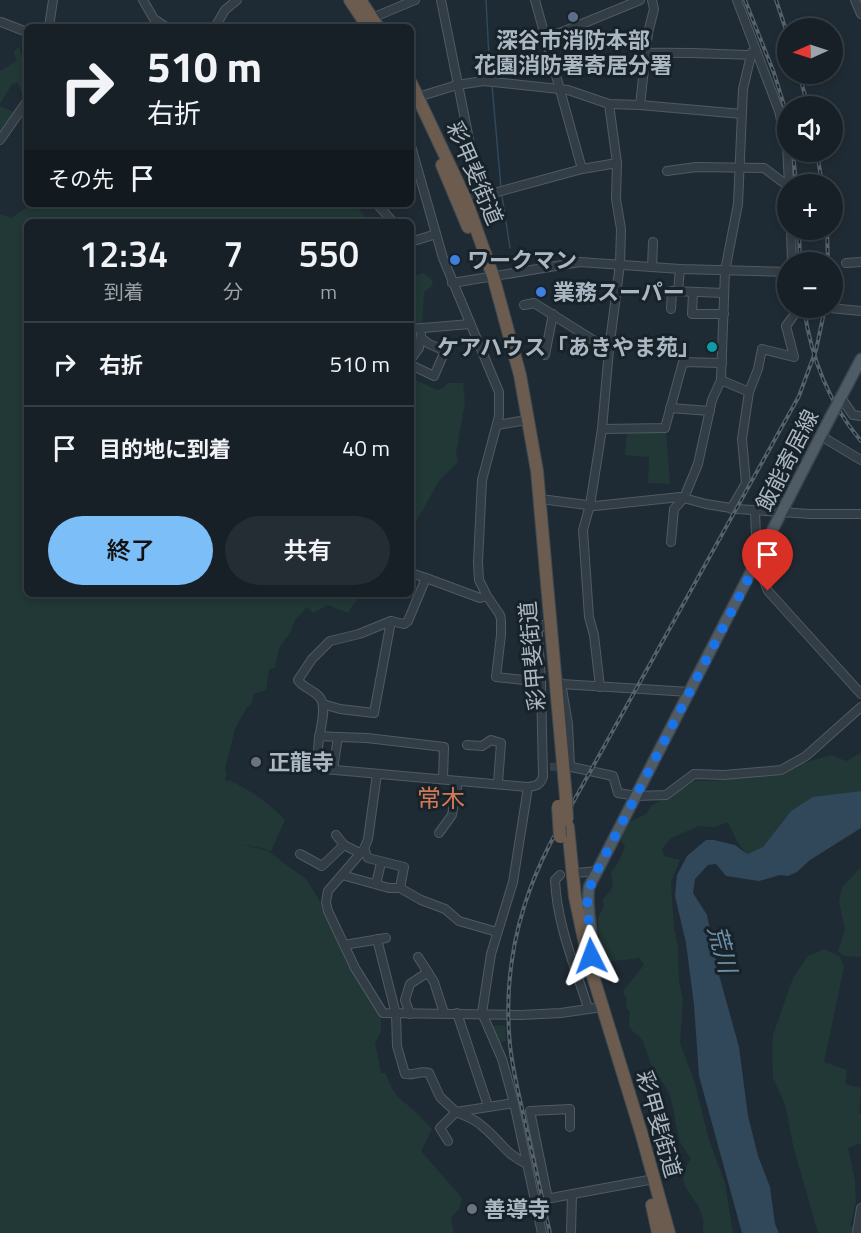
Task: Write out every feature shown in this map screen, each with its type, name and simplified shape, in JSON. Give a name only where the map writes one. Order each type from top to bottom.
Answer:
[{"type":"highway","points":[[350,0],[369,24]]},
{"type":"highway","points":[[360,0],[370,24]]},
{"type":"highway","name":"彩甲斐街道","points":[[414,99],[462,202],[489,276],[520,375],[540,499],[547,626],[569,910],[595,1008],[650,1180],[658,1213]]},
{"type":"highway","name":"彩甲斐街道","points":[[489,276],[521,422],[547,626]]},
{"type":"highway","points":[[658,1213],[659,1233]]},
{"type":"highway","points":[[658,1213],[668,1233]]},
{"type":"main road","name":"飯能寄居線","points":[[585,964],[592,948],[587,898],[597,871],[861,359]]},
{"type":"street","points":[[49,24],[52,0]]},
{"type":"street","points":[[143,0],[154,19],[162,24]]},
{"type":"street","points":[[217,24],[225,10],[237,0]]},
{"type":"street","points":[[372,24],[415,0]]},
{"type":"street","points":[[441,0],[473,159]]},
{"type":"street","points":[[535,0],[582,169]]},
{"type":"street","points":[[545,39],[640,0]]},
{"type":"street","points":[[640,105],[654,9],[652,0]]},
{"type":"street","points":[[737,0],[753,50],[781,119],[787,147],[788,174]]},
{"type":"street","points":[[1,22],[24,31]]},
{"type":"street","points":[[646,52],[753,50]]},
{"type":"street","points":[[671,542],[674,509],[684,498],[698,464],[712,400],[721,380],[725,270],[738,204],[743,89],[753,50]]},
{"type":"street","points":[[414,99],[457,85],[484,81],[559,89],[609,104],[742,114]]},
{"type":"street","points":[[600,687],[594,635],[587,604],[583,530],[590,505],[602,429],[620,264],[621,229],[616,199],[617,163],[609,104]]},
{"type":"street","points":[[0,140],[24,105]]},
{"type":"street","points":[[414,157],[452,283],[500,392],[497,425],[482,480],[478,562],[479,580],[501,620],[496,677],[541,682]]},
{"type":"street","points":[[462,202],[582,169],[617,163]]},
{"type":"street","points":[[667,171],[696,167],[764,168],[777,177]]},
{"type":"street","points":[[380,207],[390,219]]},
{"type":"street","points":[[414,240],[436,234]]},
{"type":"street","points":[[652,267],[653,242]]},
{"type":"street","points":[[452,283],[580,262],[680,269],[777,272]]},
{"type":"street","points":[[846,263],[861,262]]},
{"type":"street","points":[[678,291],[680,269]]},
{"type":"street","points":[[671,309],[672,291],[724,293]]},
{"type":"street","points":[[693,292],[692,314],[724,314]]},
{"type":"street","points":[[524,305],[534,303],[609,350]]},
{"type":"street","points":[[843,309],[861,311]]},
{"type":"street","points":[[545,355],[553,314]]},
{"type":"street","points":[[731,509],[746,483],[742,439],[749,392],[758,369],[762,349],[794,357],[786,326],[792,318]]},
{"type":"street","points":[[414,366],[434,376],[445,351],[429,344],[416,328],[470,324]]},
{"type":"street","points":[[414,354],[422,338]]},
{"type":"street","points":[[602,429],[665,428],[683,362],[722,363]]},
{"type":"street","points":[[721,380],[749,392]]},
{"type":"street","points":[[840,400],[853,415],[861,416]]},
{"type":"street","points":[[670,408],[710,411]]},
{"type":"street","points":[[497,425],[521,422]]},
{"type":"street","points":[[821,436],[861,460]]},
{"type":"street","points":[[540,499],[590,505],[684,498],[731,509],[810,514],[861,514]]},
{"type":"street","points":[[755,511],[757,562],[768,591],[861,694]]},
{"type":"street","points":[[414,574],[480,598],[486,596]]},
{"type":"street","points":[[390,621],[374,712],[340,709],[323,704],[317,696],[300,684],[298,680],[312,659],[330,640],[358,634],[390,621],[405,624],[426,578]]},
{"type":"street","points":[[323,704],[318,760],[324,769],[536,786],[540,783],[547,767],[538,630],[547,626],[555,628],[568,724],[569,766],[613,776],[618,793],[637,796],[666,795],[694,774],[724,775],[781,770],[806,756],[861,707]]},
{"type":"street","points":[[561,684],[690,692]]},
{"type":"street","points":[[319,736],[367,738],[444,747],[443,779]]},
{"type":"street","points":[[333,769],[338,737]]},
{"type":"street","points":[[467,745],[482,746],[491,740],[501,743],[498,783]]},
{"type":"street","points":[[377,774],[368,840],[362,851],[328,891],[326,902],[355,968],[383,1013],[534,1014],[595,1008],[568,949],[559,913],[555,880],[560,875]]},
{"type":"street","points":[[439,833],[452,814],[458,781]]},
{"type":"street","points":[[528,787],[513,882],[497,932],[485,986],[482,1013],[502,1059],[514,1103],[542,1233]]},
{"type":"street","points":[[336,835],[344,845],[362,851],[368,858],[404,867],[400,888]]},
{"type":"street","points":[[300,854],[322,866],[344,845]]},
{"type":"street","points":[[376,884],[381,863]]},
{"type":"street","points":[[576,873],[597,871]]},
{"type":"street","points":[[342,875],[389,888],[400,888],[445,909],[459,921],[497,932]]},
{"type":"street","points":[[344,945],[381,938],[396,1014],[397,1046],[405,1074],[424,1071],[429,1073],[440,1097],[456,1112],[476,1121],[489,1131],[514,1158],[527,1164]]},
{"type":"street","points":[[418,957],[438,992],[444,1012]]},
{"type":"street","points":[[410,1014],[405,1000],[410,984],[428,972]]},
{"type":"street","points":[[457,1013],[488,1106]]},
{"type":"street","points":[[448,1141],[440,1128],[456,1112],[514,1103]]},
{"type":"street","points":[[548,1199],[530,1111],[570,1109],[570,1127]]},
{"type":"street","points":[[535,1201],[650,1180]]},
{"type":"street","points":[[571,1233],[572,1195]]},
{"type":"street","points":[[857,1233],[861,1208]]},
{"type":"green space","points":[[19,46],[24,58],[24,95],[18,82],[12,84],[0,104],[0,71],[17,61],[14,52]]},
{"type":"green space","points":[[0,106],[14,112],[0,134]]},
{"type":"green space","points":[[28,207],[357,207],[367,219],[24,219],[24,597],[358,597],[348,613],[328,605],[313,613],[307,607],[295,620],[290,633],[279,648],[275,668],[269,669],[266,690],[254,694],[251,705],[247,707],[235,729],[225,769],[227,773],[225,779],[259,797],[285,820],[271,851],[239,844],[268,851],[307,880],[318,898],[345,957],[381,1015],[381,1032],[375,1043],[381,1073],[386,1073],[395,1093],[432,1129],[421,1151],[462,1198],[459,1209],[451,1218],[454,1233],[0,1233],[0,214],[11,218]]},
{"type":"green space","points":[[423,273],[433,282],[431,287],[424,292],[422,325],[414,326],[414,274]]},
{"type":"green space","points":[[414,379],[437,390],[448,383],[463,383],[465,403],[456,453],[458,462],[439,481],[414,526]]},
{"type":"green space","points":[[666,430],[670,484],[648,483],[649,457],[625,455],[627,431]]},
{"type":"green space","points":[[861,753],[861,791],[813,798],[791,811],[763,847],[746,854],[728,822],[715,827],[699,826],[671,838],[662,849],[664,856],[680,860],[671,882],[674,929],[678,945],[679,982],[683,999],[680,1043],[694,1080],[709,1140],[725,1183],[733,1233],[703,1233],[700,1210],[684,1183],[685,1169],[691,1159],[680,1141],[669,1094],[652,1066],[642,1039],[629,1025],[630,1013],[623,993],[644,965],[640,958],[606,962],[599,945],[598,918],[604,906],[603,899],[613,887],[611,872],[625,847],[620,839],[620,833],[629,822],[646,814],[651,806],[694,781],[716,781],[762,775],[831,755],[846,761]]},
{"type":"green space","points":[[861,867],[861,957],[844,956],[838,951],[845,929],[839,902],[842,887]]},
{"type":"green space","points":[[824,949],[840,957],[844,967],[824,1062],[847,1070],[845,1084],[861,1088],[859,1113],[861,1114],[861,1143],[848,1148],[855,1180],[856,1202],[850,1226],[856,1226],[861,1233],[818,1233],[793,1145],[785,1104],[773,1078],[773,1035],[793,978],[808,956]]},
{"type":"green space","points":[[505,1025],[506,1041],[499,1043],[493,1026]]},
{"type":"water","points":[[861,791],[861,828],[810,860],[797,872],[788,876],[780,875],[759,881],[726,876],[716,864],[708,865],[695,879],[693,893],[707,915],[719,975],[739,1047],[748,1116],[758,1156],[770,1187],[775,1224],[779,1233],[742,1233],[699,1076],[694,1005],[686,943],[675,896],[677,875],[687,856],[706,840],[735,845],[747,854],[763,847],[791,811],[813,797]]},
{"type":"waterway","points":[[486,0],[490,77]]},
{"type":"waterway","points":[[492,85],[501,188]]},
{"type":"waterway","points":[[502,196],[510,248]]},
{"type":"tunnel","points":[[550,767],[566,766]]},
{"type":"railway","points":[[745,0],[781,96]]},
{"type":"railway","points":[[776,0],[782,18]]},
{"type":"railway","points":[[802,84],[805,96]]},
{"type":"railway","points":[[794,162],[795,174]]},
{"type":"railway","points":[[819,162],[820,174]]},
{"type":"railway","points":[[799,240],[800,252]]},
{"type":"railway","points":[[827,240],[828,252]]},
{"type":"railway","points":[[806,318],[816,362],[830,395],[861,441]]},
{"type":"railway","points":[[550,1233],[510,1045],[508,1018],[511,966],[522,915],[539,866],[551,842],[799,396],[816,350],[823,318]]},
{"type":"place","name":"深谷市消防本部 花園消防署寄居分署","points":[[573,17]]},
{"type":"place","name":"ワークマン","points":[[455,260]]},
{"type":"place","name":"業務スーパー","points":[[541,292]]},
{"type":"place","name":"ケアハウス「あきやま苑」","points":[[712,347]]},
{"type":"place","name":"正龍寺","points":[[256,762]]},
{"type":"place","name":"善導寺","points":[[472,1209]]},
{"type":"district","name":"常木","points":[[441,798]]},
{"type":"route","points":[[591,956],[587,898],[597,871],[757,562],[768,591]]},
{"type":"water label","name":"荒川","points":[[723,949]]}]
